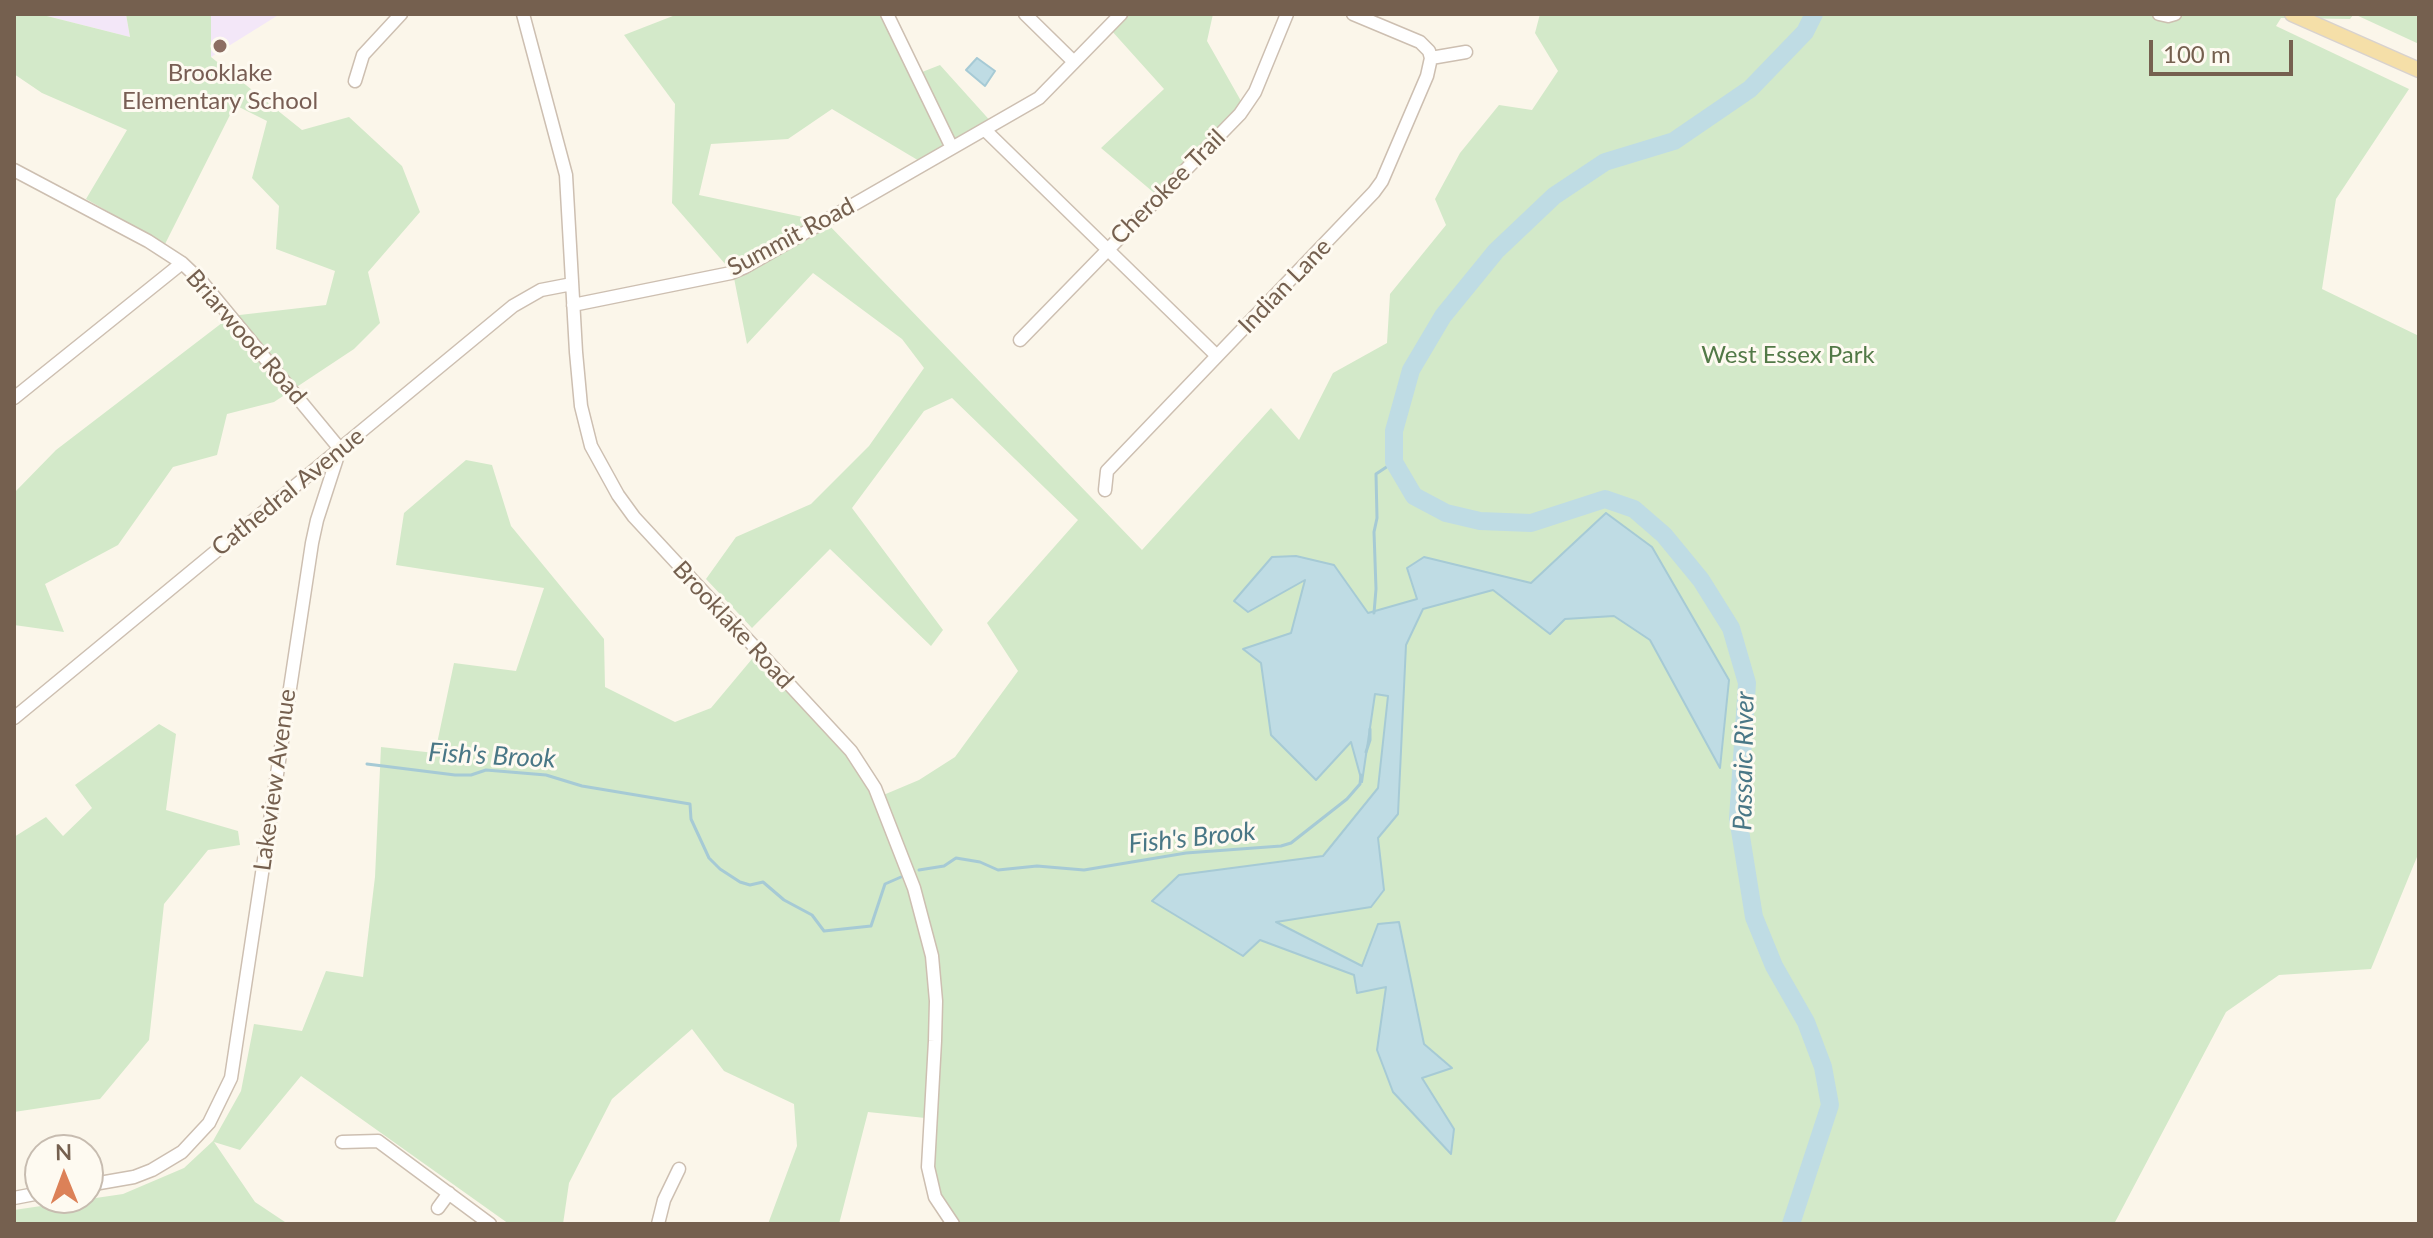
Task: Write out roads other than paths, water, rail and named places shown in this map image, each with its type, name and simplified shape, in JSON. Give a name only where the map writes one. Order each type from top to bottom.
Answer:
[{"type":"main road","points":[[2292,14],[2419,70]]},
{"type":"street","points":[[355,81],[363,55],[401,14]]},
{"type":"street","name":"Brooklake Road","points":[[523,14],[566,175],[573,305],[585,425],[598,462],[618,495],[654,541],[851,751],[875,788],[919,904],[932,956],[936,1001],[928,1167],[935,1197],[953,1224]]},
{"type":"street","points":[[887,14],[952,148]]},
{"type":"street","points":[[1025,14],[1074,62]]},
{"type":"street","points":[[1121,14],[1039,98],[985,130],[1217,356]]},
{"type":"street","name":"Cherokee Trail","points":[[1020,340],[1248,104],[1287,14]]},
{"type":"street","points":[[1353,14],[1420,42],[1431,58],[1466,52]]},
{"type":"street","points":[[2159,14],[2175,14]]},
{"type":"street","name":"Indian Lane","points":[[1105,490],[1107,471],[1374,192],[1382,181],[1427,76],[1431,58]]},
{"type":"street","name":"Summit Road","points":[[573,305],[731,273],[985,130]]},
{"type":"street","name":"Briarwood Road","points":[[14,170],[148,241],[182,263],[202,282],[340,449]]},
{"type":"street","points":[[14,398],[182,263]]},
{"type":"street","name":"Cathedral Avenue","points":[[14,718],[522,300],[541,290],[572,284]]},
{"type":"street","name":"Lakeview Avenue","points":[[104,1182],[134,1177],[167,1162],[197,1138],[216,1111],[233,1069],[312,543],[340,449]]},
{"type":"street","points":[[342,1142],[378,1141],[490,1224]]},
{"type":"street","points":[[658,1224],[664,1200],[679,1169]]},
{"type":"street","points":[[438,1208],[449,1193]]},
{"type":"water","points":[[977,58],[995,71],[985,86],[966,70]]},
{"type":"water","points":[[1606,513],[1652,547],[1729,680],[1720,768],[1650,640],[1614,616],[1565,619],[1550,634],[1493,590],[1423,609],[1406,645],[1398,814],[1378,838],[1384,890],[1371,907],[1276,922],[1362,966],[1378,924],[1399,922],[1424,1044],[1452,1068],[1422,1078],[1454,1129],[1451,1154],[1393,1092],[1377,1050],[1386,987],[1357,993],[1354,975],[1260,940],[1243,956],[1152,901],[1179,875],[1323,856],[1378,788],[1388,696],[1375,694],[1362,782],[1351,742],[1316,780],[1271,735],[1261,663],[1243,649],[1291,633],[1305,580],[1248,612],[1234,601],[1272,557],[1296,556],[1334,565],[1368,613],[1417,599],[1407,568],[1424,557],[1531,583]]},
{"type":"waterway","name":"Passaic River","points":[[1791,1224],[1830,1105],[1823,1067],[1806,1022],[1774,966],[1754,917],[1738,818],[1747,683],[1731,628],[1701,580],[1664,535],[1634,509],[1605,499],[1531,523],[1480,521],[1446,513],[1414,496],[1394,462],[1394,431],[1411,370],[1443,316],[1496,251],[1554,196],[1605,162],[1674,141],[1750,89],[1805,32],[1814,14]]},
{"type":"waterway","name":"Fish's Brook","points":[[1374,613],[1376,474],[1394,462]]},
{"type":"waterway","name":"Fish's Brook","points":[[1366,752],[1370,729]]},
{"type":"waterway","name":"Fish's Brook","points":[[367,764],[455,775],[471,775],[486,770],[546,775],[582,786],[690,804],[691,819],[709,858],[720,869],[740,882],[750,885],[763,882],[784,900],[812,915],[824,931],[871,926],[885,884],[901,877]]},
{"type":"waterway","name":"Fish's Brook","points":[[919,870],[944,866],[956,858],[980,862],[998,870],[1037,866],[1084,870],[1186,853],[1281,846],[1291,843],[1347,799],[1360,784],[1361,775]]},
{"type":"place","name":"Brooklake Elementary School","points":[[220,46]]},
{"type":"park label","name":"West Essex Park","points":[[1788,355]]}]
